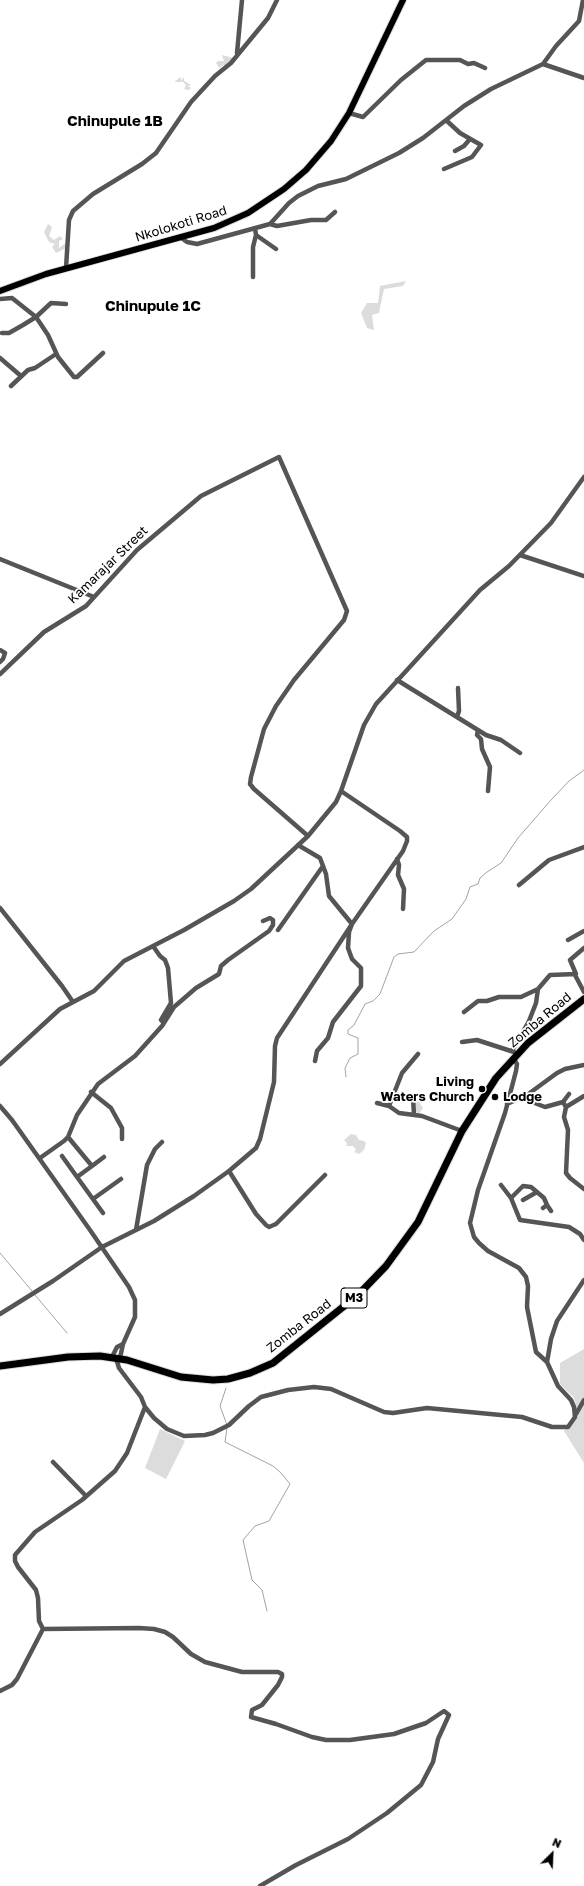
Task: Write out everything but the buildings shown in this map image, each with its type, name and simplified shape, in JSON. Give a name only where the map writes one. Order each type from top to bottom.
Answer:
[{"type":"highway","name":"Zomba Road","points":[[0,1366],[85,1356],[116,1358],[181,1377],[213,1380],[228,1379],[250,1373],[272,1363],[358,1295],[386,1266],[421,1217],[462,1131],[484,1094],[514,1054],[546,1027],[584,999]]},
{"type":"main road","name":"Nkolokoti Road","points":[[0,291],[26,280],[180,238],[229,222],[254,209],[284,189],[306,170],[326,147],[349,113],[403,0]]},
{"type":"street","points":[[237,53],[242,0]]},
{"type":"street","points":[[66,268],[69,220],[73,211],[93,194],[153,156],[191,102],[215,76],[231,62],[237,53],[268,18],[277,0]]},
{"type":"street","points":[[270,224],[289,203],[298,196],[318,186],[346,179],[399,153],[447,120],[464,106],[499,84],[543,64],[552,51],[581,18],[583,0]]},
{"type":"street","points":[[349,113],[363,117],[401,80],[426,60],[460,60],[468,64],[474,63],[484,68]]},
{"type":"street","points":[[543,64],[584,78]]},
{"type":"street","points":[[444,169],[466,161],[476,154],[481,145],[460,133],[447,120]]},
{"type":"street","points":[[455,151],[464,146],[470,139]]},
{"type":"street","points":[[180,238],[187,242],[197,244],[270,224],[277,226],[312,220],[326,220],[335,212]]},
{"type":"street","points":[[253,277],[253,247],[256,235],[255,228]]},
{"type":"street","points":[[256,235],[276,249]]},
{"type":"street","points":[[0,298],[12,298],[36,317],[48,335],[56,354],[76,378],[103,353]]},
{"type":"street","points":[[2,333],[9,333],[36,317],[51,302],[66,304]]},
{"type":"street","points":[[11,386],[28,370],[35,368],[56,354]]},
{"type":"street","points":[[0,358],[21,376]]},
{"type":"street","name":"Kamarajar Street","points":[[0,674],[44,632],[79,610],[94,597],[137,550],[201,496],[279,457],[347,611],[344,620],[294,680],[276,706],[264,729],[251,777],[250,784],[254,789],[308,836]]},
{"type":"street","points":[[0,1064],[26,1042],[50,1018],[73,1002],[94,991],[124,961],[214,914],[234,901],[251,889],[308,836],[331,809],[341,791],[370,712],[397,680],[480,590],[520,555],[551,523],[584,477]]},
{"type":"street","points":[[520,555],[584,576]]},
{"type":"street","points":[[0,559],[94,597]]},
{"type":"street","points":[[0,650],[5,653],[0,662]]},
{"type":"street","points":[[397,680],[478,730],[501,740],[520,753]]},
{"type":"street","points":[[457,717],[459,711],[458,688]]},
{"type":"street","points":[[478,730],[477,735],[481,739],[482,749],[490,768],[488,790]]},
{"type":"street","points":[[0,1314],[34,1294],[102,1247],[160,1217],[229,1171],[250,1154],[258,1144],[275,1077],[275,1046],[277,1038],[352,924],[406,846],[407,837],[400,831],[341,791]]},
{"type":"street","points":[[298,845],[320,858],[329,896],[352,924]]},
{"type":"street","points":[[520,885],[549,860],[584,847]]},
{"type":"street","points":[[397,859],[399,865],[398,874],[404,889],[403,908]]},
{"type":"street","points":[[278,930],[323,866]]},
{"type":"street","points":[[0,908],[73,1002]]},
{"type":"street","points":[[40,1158],[56,1148],[68,1137],[77,1116],[91,1092],[98,1084],[135,1056],[164,1023],[173,1008],[182,999],[196,988],[221,973],[221,966],[269,931],[273,925],[273,920],[270,918],[263,922]]},
{"type":"street","points":[[315,1060],[317,1051],[328,1038],[333,1022],[361,986],[361,968],[352,959],[348,948],[349,932],[352,924]]},
{"type":"street","points":[[568,940],[584,931]]},
{"type":"street","points":[[153,946],[165,960],[168,968],[171,1003],[161,1020],[164,1023]]},
{"type":"street","points":[[584,948],[570,960],[576,973],[575,975],[584,992]]},
{"type":"street","points":[[464,1012],[478,1001],[487,1001],[498,996],[521,997],[538,988],[550,975],[575,975]]},
{"type":"street","points":[[538,988],[530,1019],[514,1054],[517,1069],[470,1216],[471,1229],[475,1240],[486,1249],[517,1267],[526,1276],[528,1286],[527,1307],[537,1354],[547,1362],[558,1386],[571,1400],[576,1414]]},
{"type":"street","points":[[462,1042],[477,1040],[514,1054]]},
{"type":"street","points":[[389,1106],[402,1073],[418,1054]]},
{"type":"street","points":[[507,1104],[528,1095],[557,1073],[565,1069],[584,1065]]},
{"type":"street","points":[[91,1092],[111,1108],[122,1128],[122,1139]]},
{"type":"street","points":[[569,1094],[564,1104],[564,1117],[568,1130],[566,1172],[570,1178],[584,1189]]},
{"type":"street","points":[[528,1095],[532,1102],[545,1107],[564,1104],[584,1096]]},
{"type":"street","points":[[413,1097],[414,1115]]},
{"type":"street","points":[[377,1103],[389,1106],[399,1113],[424,1117],[462,1131]]},
{"type":"street","points":[[0,1106],[40,1158],[102,1247],[129,1287],[135,1300],[134,1320],[116,1358]]},
{"type":"street","points":[[68,1137],[92,1166]]},
{"type":"street","points":[[136,1230],[147,1166],[155,1149],[162,1142]]},
{"type":"street","points":[[62,1156],[103,1213]]},
{"type":"street","points":[[77,1177],[104,1157]]},
{"type":"street","points":[[229,1171],[256,1214],[269,1227],[276,1224],[325,1175]]},
{"type":"street","points":[[93,1199],[121,1179]]},
{"type":"street","points":[[501,1185],[511,1198],[520,1220],[569,1227],[580,1234],[584,1240]]},
{"type":"street","points":[[511,1198],[523,1186],[531,1187],[544,1198],[545,1206],[551,1211]]},
{"type":"street","points":[[523,1200],[537,1192]]},
{"type":"street","points":[[547,1362],[551,1339],[557,1321],[584,1280]]},
{"type":"street","points":[[123,1344],[116,1347],[116,1358],[119,1368],[141,1396],[145,1407],[154,1418],[175,1434],[195,1436],[213,1433],[229,1425],[261,1397],[284,1391],[314,1387],[331,1389],[370,1408],[388,1412],[418,1408],[435,1408],[522,1417],[560,1428],[568,1427],[572,1423],[584,1400]]},
{"type":"street","points":[[43,1629],[39,1621],[38,1598],[36,1590],[18,1567],[15,1561],[15,1555],[35,1532],[86,1496],[112,1474],[122,1462],[145,1407]]},
{"type":"street","points":[[53,1462],[86,1496]]},
{"type":"street","points":[[0,1692],[12,1686],[17,1679],[43,1629]]},
{"type":"street","points":[[43,1629],[154,1629],[165,1632],[173,1637],[191,1654],[205,1662],[242,1672],[278,1672],[282,1674],[278,1685],[262,1705],[252,1710],[251,1717],[312,1737],[326,1740],[350,1740],[394,1734],[411,1730],[426,1723],[444,1711],[447,1712],[449,1715],[438,1739],[434,1762],[421,1785],[387,1813],[348,1839],[296,1865],[260,1886]]},
{"type":"shaded area","points":[[222,55],[233,58],[226,66],[224,65],[219,68],[216,63],[218,61],[224,61]]},
{"type":"shaded area","points":[[181,77],[181,81],[184,77],[184,81],[191,85],[188,86],[191,88],[189,90],[184,89],[186,85],[183,82],[174,82]]},
{"type":"shaded area","points":[[48,224],[52,227],[49,236],[54,240],[60,236],[63,239],[59,241],[59,248],[66,243],[68,247],[56,253],[52,247],[55,244],[49,242],[44,232]]},
{"type":"shaded area","points":[[406,281],[403,286],[384,289],[379,313],[372,315],[374,330],[367,328],[361,313],[367,303],[378,303],[380,286]]},
{"type":"shaded area","points":[[415,1096],[423,1108],[419,1114],[416,1112]]},
{"type":"shaded area","points":[[351,1134],[356,1135],[359,1140],[366,1143],[364,1150],[359,1154],[354,1152],[356,1150],[353,1146],[346,1146],[347,1143],[344,1140]]},
{"type":"shaded area","points":[[584,1349],[584,1463],[564,1431],[578,1414],[574,1398],[560,1384],[560,1363]]},
{"type":"shaded area","points":[[160,1429],[185,1441],[166,1479],[145,1468]]},
{"type":"waterway","points":[[346,1077],[345,1068],[350,1058],[358,1054],[358,1038],[348,1034],[348,1030],[354,1025],[365,1004],[373,1001],[380,994],[394,957],[398,954],[414,952],[434,931],[452,919],[466,899],[470,887],[478,884],[480,878],[501,863],[518,838],[551,800],[569,781],[584,770]]},
{"type":"waterway","points":[[0,1253],[32,1291]]},
{"type":"waterway","points":[[35,1295],[67,1333]]},
{"type":"waterway","points":[[226,1388],[220,1406],[227,1425]]},
{"type":"waterway","points":[[227,1428],[225,1442],[273,1466],[290,1484],[269,1521],[255,1526],[243,1540],[252,1580],[262,1590],[267,1611]]},
{"type":"place","name":"Living Waters Church","points":[[482,1089]]},
{"type":"place","name":"Lodge","points":[[495,1097]]},
{"type":"district","name":"Chinupule 1B","points":[[115,121]]},
{"type":"district","name":"Chinupule 1C","points":[[153,306]]}]
